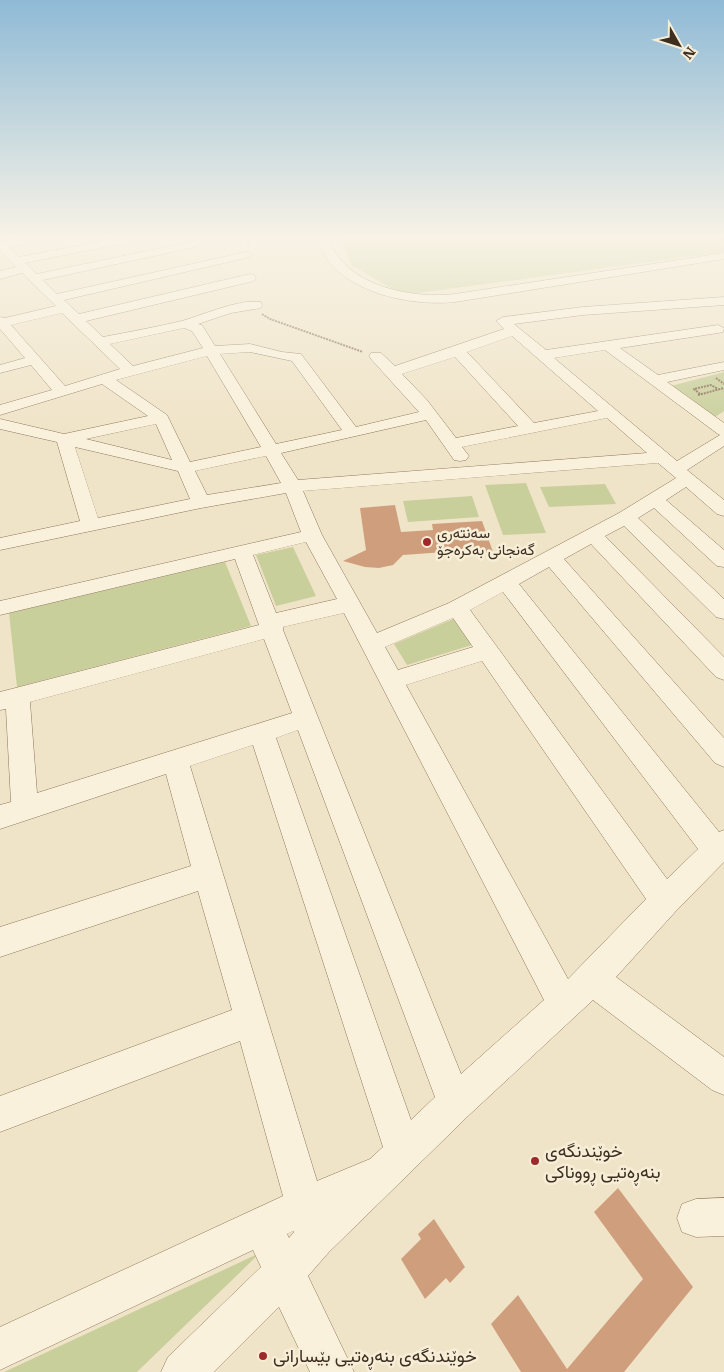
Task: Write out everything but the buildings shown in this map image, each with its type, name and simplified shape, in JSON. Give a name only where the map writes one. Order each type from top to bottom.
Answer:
[{"type":"street","points":[[60,303],[130,371]]},
{"type":"street","points":[[76,319],[144,303]]},
{"type":"street","points":[[552,307],[633,303]]},
{"type":"street","points":[[393,372],[458,351],[508,325],[583,310],[654,303]]},
{"type":"street","points":[[678,303],[721,331]]},
{"type":"street","points":[[100,342],[185,324],[229,310],[256,305]]},
{"type":"street","points":[[61,391],[34,360],[6,337],[1,322],[65,308]]},
{"type":"street","points":[[185,324],[197,328],[213,350],[272,450],[292,486],[312,535],[392,681],[564,1005]]},
{"type":"street","points":[[508,325],[724,510]]},
{"type":"street","points":[[543,355],[721,331]]},
{"type":"street","points":[[607,346],[724,431]]},
{"type":"street","points":[[0,410],[130,371],[213,350],[250,348],[282,356],[296,357],[352,433]]},
{"type":"street","points":[[458,351],[530,429]]},
{"type":"street","points":[[376,356],[393,372],[429,414],[471,473]]},
{"type":"street","points":[[0,369],[34,360]]},
{"type":"street","points":[[656,380],[719,371]]},
{"type":"street","points":[[105,379],[161,418],[201,502]]},
{"type":"street","points":[[452,444],[610,413]]},
{"type":"street","points":[[0,424],[185,468],[352,433],[429,414]]},
{"type":"street","points":[[64,439],[161,418]]},
{"type":"street","points":[[64,439],[91,525]]},
{"type":"street","points":[[371,644],[457,608],[656,500],[676,468],[724,439]]},
{"type":"street","points":[[0,544],[201,502],[292,486],[471,473],[676,468]]},
{"type":"street","points":[[656,500],[724,561]]},
{"type":"street","points":[[626,517],[724,612]]},
{"type":"street","points":[[0,608],[312,535]]},
{"type":"street","points":[[593,535],[724,671]]},
{"type":"street","points":[[242,552],[272,625],[455,1103]]},
{"type":"street","points":[[551,557],[720,744]]},
{"type":"street","points":[[183,1372],[283,1274],[310,1222],[394,1163],[455,1103],[592,979],[665,900],[720,846],[506,582]]},
{"type":"street","points":[[25,809],[8,699],[349,604]]},
{"type":"street","points":[[457,608],[665,900]]},
{"type":"street","points":[[392,681],[488,651]]},
{"type":"street","points":[[0,817],[306,718]]},
{"type":"street","points":[[262,733],[394,1163]]},
{"type":"street","points":[[175,760],[310,1222]]},
{"type":"street","points":[[0,942],[208,874]]},
{"type":"street","points":[[592,979],[724,1078]]},
{"type":"street","points":[[0,1114],[251,1020]]},
{"type":"street","points":[[0,1349],[262,1226],[310,1222]]},
{"type":"street","points":[[262,1226],[283,1274],[332,1372]]},
{"type":"path","points":[[256,305],[262,315],[270,319],[376,356]]},
{"type":"path","points":[[719,371],[724,375]]},
{"type":"path","points":[[700,394],[694,389],[711,385],[718,390]]},
{"type":"path","points":[[700,401],[693,396],[724,388]]},
{"type":"green space","points":[[724,372],[724,411],[715,417],[671,386]]},
{"type":"green space","points":[[526,483],[546,533],[503,535],[485,485]]},
{"type":"green space","points":[[605,484],[616,504],[549,507],[540,487]]},
{"type":"green space","points":[[472,496],[479,517],[408,522],[403,501]]},
{"type":"green space","points":[[293,547],[316,596],[276,606],[256,555]]},
{"type":"green space","points":[[225,562],[251,626],[17,687],[9,613]]},
{"type":"green space","points":[[453,619],[472,645],[407,665],[394,644]]},
{"type":"green space","points":[[260,1253],[137,1372],[4,1372]]},
{"type":"place","name":"سەنتەری گەنجانی بەکرەجۆ","points":[[427,542]]},
{"type":"place","name":"خوێندنگەی بنەڕەتیی ڕووناکی","points":[[535,1161]]},
{"type":"place","name":"خوێندنگەی بنەڕەتیی بێسارانی","points":[[263,1356]]}]
